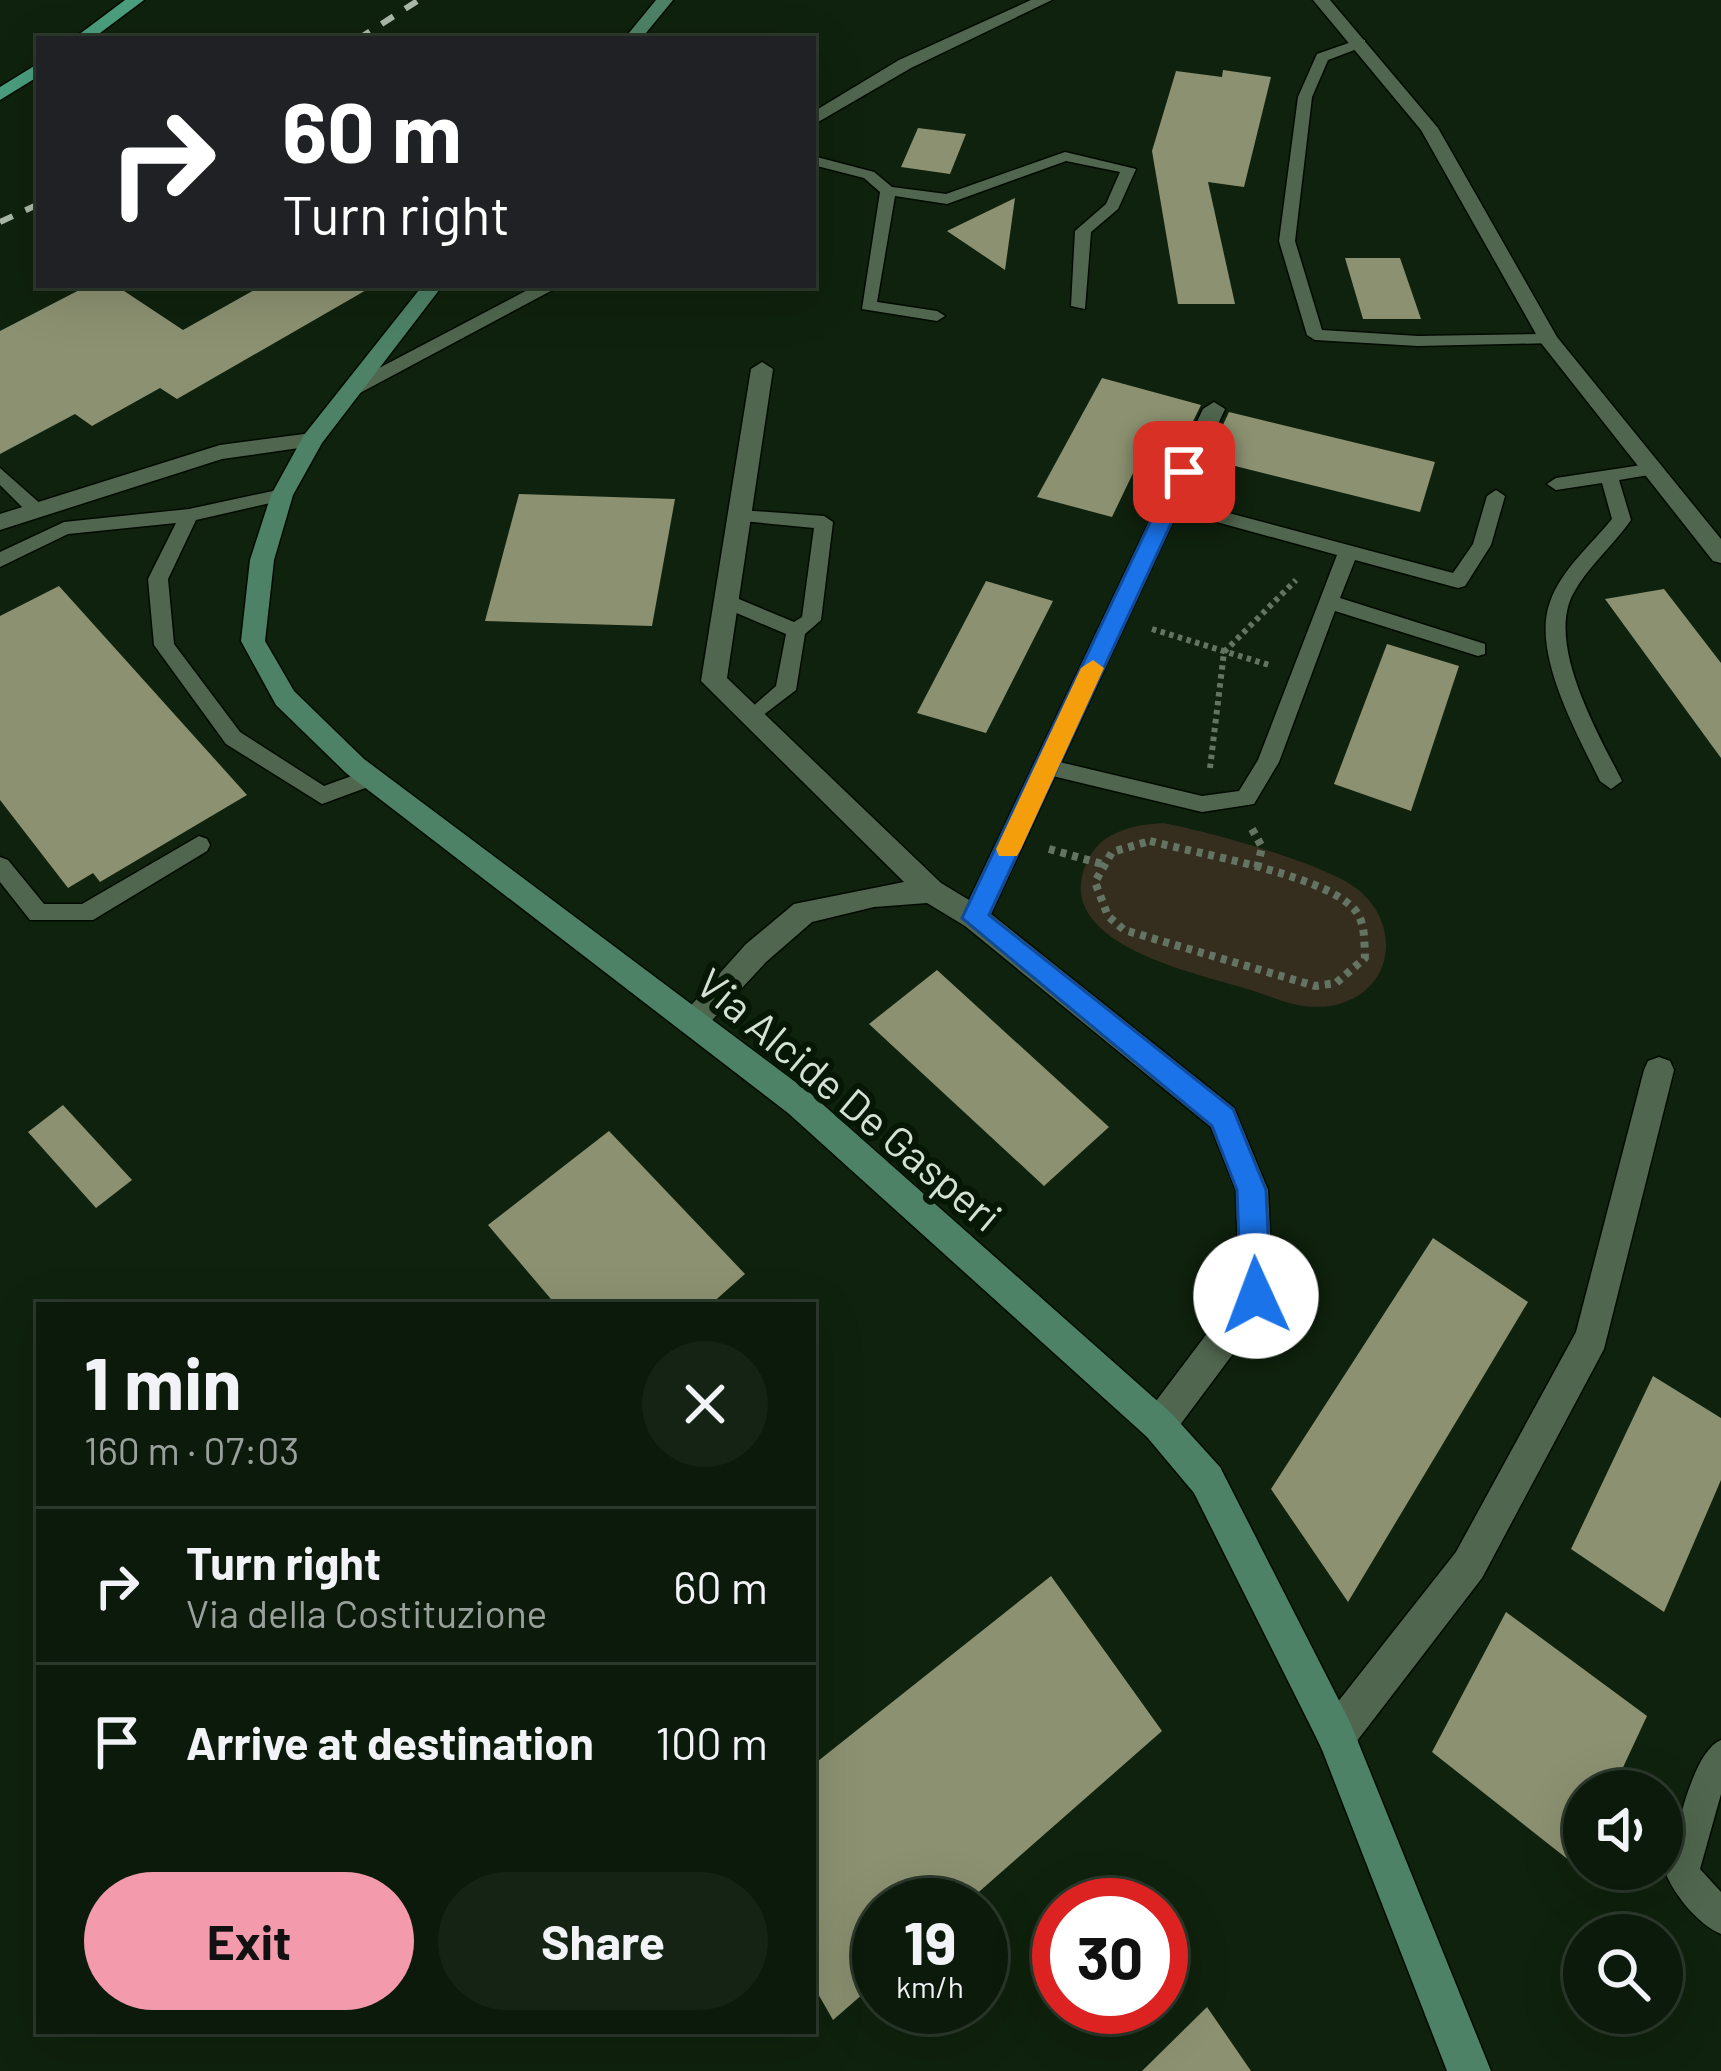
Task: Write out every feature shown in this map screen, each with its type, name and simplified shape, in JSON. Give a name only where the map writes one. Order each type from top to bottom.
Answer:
[{"type":"main road","points":[[85,36],[136,0]]},
{"type":"main road","points":[[635,36],[665,0]]},
{"type":"main road","points":[[0,95],[36,70]]},
{"type":"main road","name":"Via Alcide De Gasperi","points":[[431,288],[312,440],[282,495],[262,560],[253,641],[285,698],[370,777],[799,1103],[1159,1425],[1207,1480],[1336,1736],[1469,2071]]},
{"type":"street","points":[[816,118],[905,64],[1044,0]]},
{"type":"street","points":[[1321,0],[1430,128],[1548,339],[1721,556]]},
{"type":"street","points":[[352,388],[546,288]]},
{"type":"street","points":[[762,369],[714,681],[931,891],[975,918],[1223,1118],[1252,1190],[1256,1296],[1159,1425]]},
{"type":"street","points":[[975,918],[1214,409]]},
{"type":"street","points":[[0,522],[220,452],[312,440]]},
{"type":"street","points":[[692,1021],[804,912],[874,896],[931,891]]},
{"type":"street","points":[[1336,1736],[1469,1565],[1592,1337],[1658,1070]]},
{"type":"lane","points":[[1360,43],[1322,56],[1305,97],[1286,241],[1315,335],[1418,341],[1548,339]]},
{"type":"lane","points":[[816,161],[869,175],[888,190],[947,199],[1065,156],[1129,170],[1113,206],[1083,231],[1079,306]]},
{"type":"lane","points":[[888,190],[868,306],[938,316]]},
{"type":"lane","points":[[1556,484],[1655,469]]},
{"type":"lane","points":[[0,474],[36,510]]},
{"type":"lane","points":[[1610,478],[1622,520],[1556,607],[1564,679],[1611,782]]},
{"type":"lane","points":[[0,560],[64,528],[189,514],[282,495]]},
{"type":"lane","points":[[1169,503],[1458,581],[1482,545],[1496,496]]},
{"type":"lane","points":[[189,514],[158,579],[164,645],[232,738],[322,796],[370,777]]},
{"type":"lane","points":[[739,516],[824,522],[812,620],[796,631],[786,690],[753,715]]},
{"type":"lane","points":[[1047,767],[1202,805],[1246,798],[1268,762],[1348,552]]},
{"type":"lane","points":[[727,601],[796,631]]},
{"type":"lane","points":[[1329,602],[1478,650]]},
{"type":"lane","points":[[0,866],[38,913],[85,914],[199,845]]},
{"type":"lane","points":[[1721,1756],[1712,1770],[1682,1874],[1721,1917]]},
{"type":"path","points":[[1116,618],[1300,676]]},
{"type":"path","points":[[1012,839],[1102,864]]},
{"type":"path","points":[[1150,841],[1313,884],[1351,905],[1363,922],[1365,958],[1336,983],[1315,986],[1124,930],[1098,900],[1095,882],[1102,864],[1129,844],[1150,841]]},
{"type":"shaded area","points":[[1163,823],[1295,860],[1360,891],[1374,907],[1386,942],[1378,976],[1351,1000],[1330,1006],[1299,1005],[1167,964],[1109,935],[1089,915],[1081,891],[1087,862],[1109,837],[1129,828]]},
{"type":"building","points":[[1223,70],[1271,77],[1244,187],[1208,182],[1235,304],[1178,304],[1152,151],[1176,71],[1222,77]]},
{"type":"building","points":[[918,128],[966,134],[950,174],[901,167]]},
{"type":"building","points":[[1015,198],[1005,270],[947,231]]},
{"type":"building","points":[[1345,258],[1400,258],[1421,319],[1363,319]]},
{"type":"building","points":[[83,288],[120,288],[183,330],[258,288],[370,288],[177,399],[160,388],[92,426],[75,414],[0,454],[0,331]]},
{"type":"building","points":[[1102,378],[1201,405],[1178,452],[1147,444],[1112,517],[1037,497]]},
{"type":"building","points":[[1229,412],[1435,462],[1420,512],[1207,459]]},
{"type":"building","points":[[519,494],[675,499],[652,626],[485,621]]},
{"type":"building","points":[[986,581],[1053,601],[986,733],[917,713]]},
{"type":"building","points":[[59,586],[247,795],[100,882],[93,873],[68,888],[0,800],[0,616]]},
{"type":"building","points":[[1664,589],[1721,663],[1721,758],[1605,599]]},
{"type":"building","points":[[1387,644],[1459,666],[1411,811],[1334,784]]},
{"type":"building","points":[[937,970],[1109,1127],[1044,1186],[869,1024]]},
{"type":"building","points":[[63,1105],[132,1180],[96,1208],[28,1132]]},
{"type":"building","points":[[609,1131],[745,1274],[713,1302],[553,1302],[488,1225]]},
{"type":"building","points":[[1433,1238],[1528,1302],[1348,1602],[1271,1489]]},
{"type":"building","points":[[1653,1376],[1721,1418],[1721,1480],[1664,1612],[1571,1549]]},
{"type":"building","points":[[1051,1576],[1162,1731],[995,1878],[852,1878],[852,2003],[833,2020],[816,1990],[816,1763]]},
{"type":"building","points":[[1506,1612],[1647,1716],[1622,1770],[1563,1770],[1563,1855],[1432,1752]]},
{"type":"building","points":[[1207,2007],[1251,2071],[1142,2071],[1180,2034],[1188,2034],[1188,2026]]},
{"type":"railway","points":[[363,36],[419,0]]},
{"type":"railway","points":[[0,222],[36,205]]},
{"type":"slow traffic","points":[[1008,849],[1093,668]]},
{"type":"route","points":[[1184,472],[975,918],[1223,1118],[1252,1190],[1256,1296]]}]
